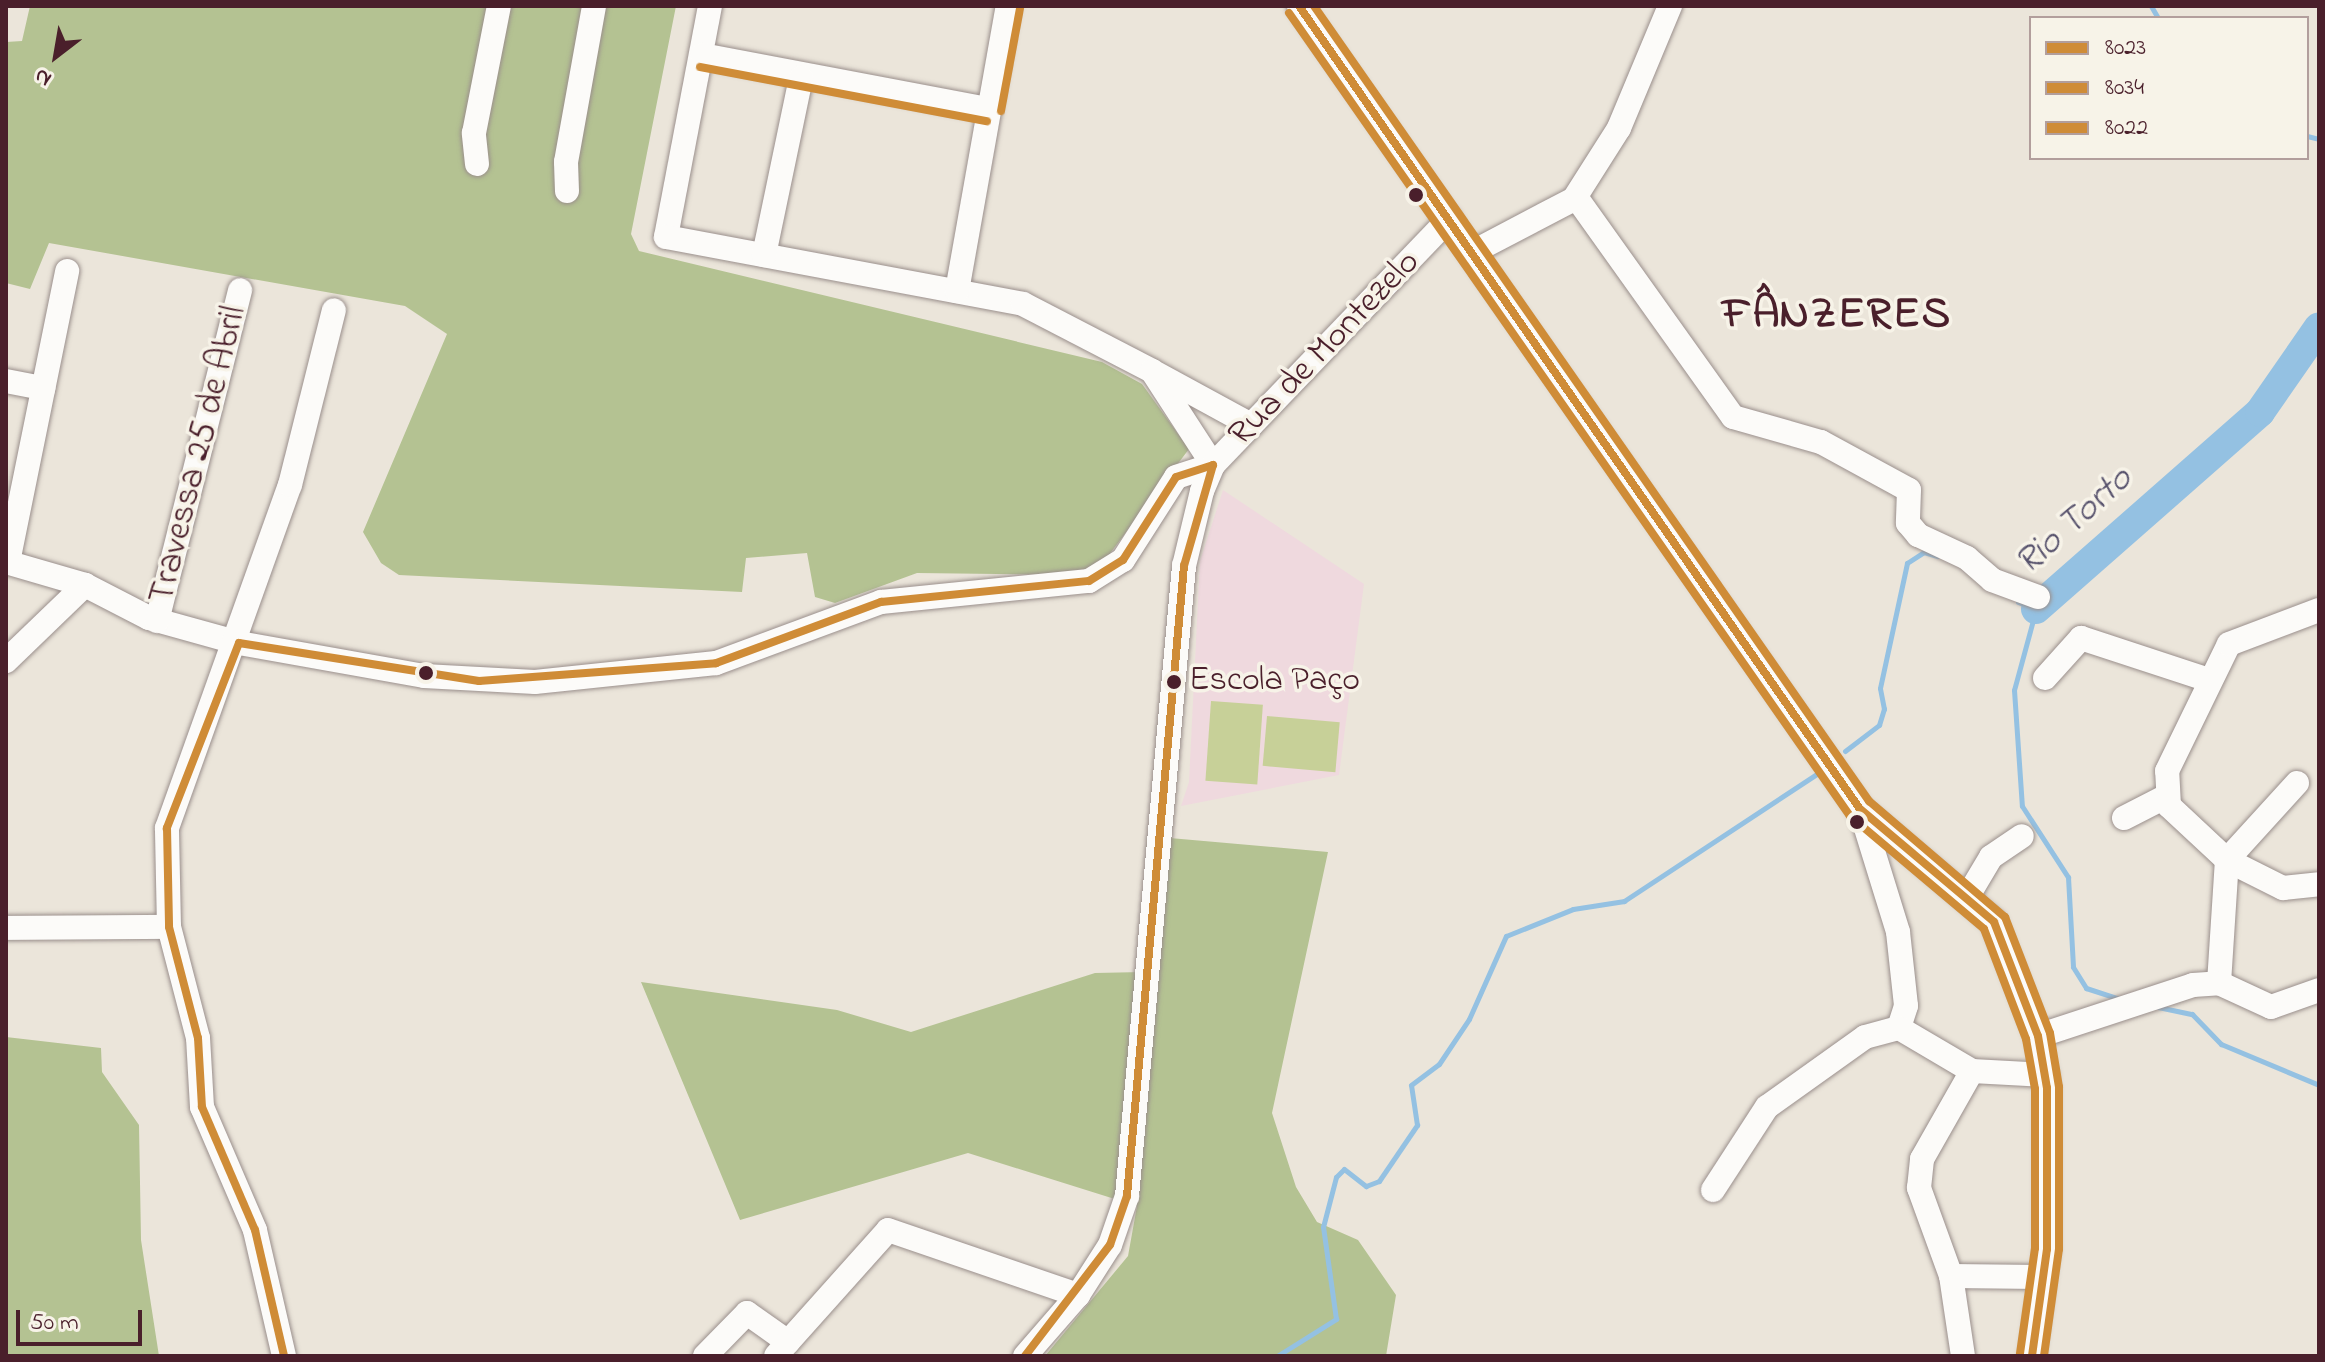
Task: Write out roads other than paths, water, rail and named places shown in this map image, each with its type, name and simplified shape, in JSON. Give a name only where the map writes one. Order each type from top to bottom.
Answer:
[{"type":"street","points":[[477,164],[474,133],[499,6]]},
{"type":"street","points":[[567,191],[566,162],[594,6]]},
{"type":"street","points":[[710,6],[666,237],[1023,304],[1251,425]]},
{"type":"street","points":[[957,291],[1008,6]]},
{"type":"street","points":[[1299,6],[1860,809],[1969,894],[1994,922],[2038,1036],[2046,1075],[2047,1249],[2040,1277],[2032,1356]]},
{"type":"street","points":[[1473,252],[1540,223],[1576,197],[1619,128],[1670,6]]},
{"type":"street","points":[[702,55],[801,78],[989,109]]},
{"type":"street","points":[[764,255],[801,78]]},
{"type":"street","points":[[1576,197],[1733,417],[1821,442],[1909,490],[1908,523],[1918,535],[1967,558],[1992,580],[2038,597]]},
{"type":"street","name":"Rua de Montezelo","points":[[1025,1356],[1078,1295],[1110,1245],[1127,1196],[1184,566],[1213,465],[1449,219]]},
{"type":"street","points":[[67,271],[7,562],[85,585],[157,621],[239,643],[479,681],[716,663],[881,602],[1089,581],[1123,560],[1176,477],[1213,465],[1152,371]]},
{"type":"street","name":"Travessa 25 de Abril","points":[[157,621],[240,290]]},
{"type":"street","points":[[284,1356],[255,1230],[202,1107],[192,1008],[169,927],[167,828],[239,643],[290,485],[334,310]]},
{"type":"street","points":[[6,381],[43,388]]},
{"type":"street","points":[[6,661],[85,585]]},
{"type":"street","points":[[2319,610],[2229,644],[2176,743],[2165,797],[2176,817],[2227,860],[2283,888],[2319,884]]},
{"type":"street","points":[[2045,678],[2081,638],[2209,680]]},
{"type":"street","points":[[2219,983],[2227,860],[2297,783]]},
{"type":"street","points":[[2124,818],[2165,797]]},
{"type":"street","points":[[1860,809],[1898,932],[1906,1006],[1899,1028]]},
{"type":"street","points":[[1969,894],[1991,857],[2022,836]]},
{"type":"street","points":[[6,928],[169,927]]},
{"type":"street","points":[[2038,1036],[2122,1011],[2165,992],[2219,983],[2271,1007],[2319,990]]},
{"type":"street","points":[[1713,1190],[1767,1107],[1794,1082],[1865,1037],[1899,1028],[1972,1071],[2046,1075]]},
{"type":"street","points":[[1963,1356],[1951,1276],[1919,1188],[1922,1159],[1972,1071]]},
{"type":"street","points":[[705,1356],[747,1313],[782,1349],[888,1230],[1078,1295]]},
{"type":"street","points":[[1951,1276],[2040,1277]]},
{"type":"waterway","points":[[2151,6],[2157,16]]},
{"type":"waterway","points":[[2309,136],[2319,139]]},
{"type":"waterway","name":"Rio Torto","points":[[2036,609],[2260,412],[2319,327]]},
{"type":"waterway","points":[[1845,751],[1879,725],[1884,709],[1880,688],[1907,563],[1924,552],[1937,556]]},
{"type":"waterway","name":"Rio Torto","points":[[2018,602],[2036,609],[2014,690],[2022,806],[2068,877],[2073,967],[2086,988],[2119,999]]},
{"type":"waterway","points":[[1277,1356],[1336,1319],[1323,1227],[1336,1177],[1344,1169],[1366,1186],[1379,1181],[1417,1125],[1411,1085],[1439,1064],[1469,1019],[1506,936],[1573,909],[1624,901],[1821,771]]},
{"type":"waterway","name":"Rio Torto","points":[[2158,1007],[2192,1014],[2221,1044],[2319,1085]]},
{"type":"place","name":"Escola Paço","points":[[1174,682]]},
{"type":"district","name":"FÂNZERES","points":[[1837,315]]}]
